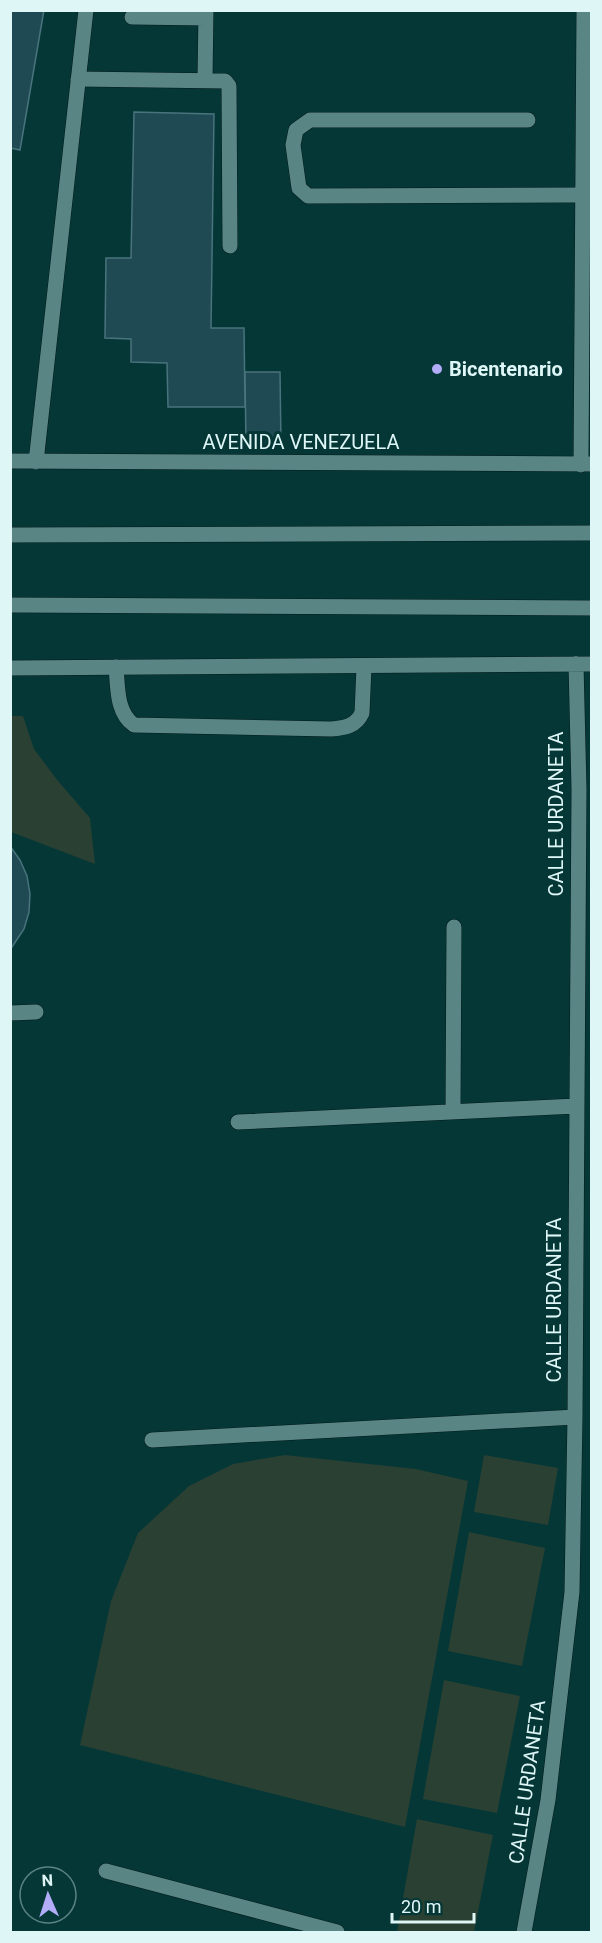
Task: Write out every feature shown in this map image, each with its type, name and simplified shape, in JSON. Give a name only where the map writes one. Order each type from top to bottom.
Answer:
[{"type":"street","points":[[36,462],[86,10]]},
{"type":"street","points":[[584,10],[582,195],[586,465]]},
{"type":"street","points":[[132,17],[206,14],[205,80]]},
{"type":"street","points":[[78,79],[205,80],[225,81],[230,86],[230,246]]},
{"type":"street","points":[[528,120],[310,120],[296,130],[293,145],[299,188],[308,196],[582,195]]},
{"type":"street","name":"AVENIDA VENEZUELA","points":[[10,461],[586,465]]},
{"type":"street","points":[[10,535],[591,533]]},
{"type":"street","points":[[10,605],[591,609]]},
{"type":"street","points":[[10,668],[584,664]]},
{"type":"street","name":"CALLE URDANETA","points":[[524,1932],[548,1800],[572,1592],[576,1106],[584,968],[584,664]]},
{"type":"street","points":[[116,667],[121,708],[126,718],[134,725],[331,729],[343,728],[359,720],[362,713],[364,667]]},
{"type":"street","points":[[453,927],[453,1112]]},
{"type":"street","points":[[10,1013],[36,1012]]},
{"type":"street","points":[[238,1122],[576,1106]]},
{"type":"street","points":[[152,1440],[575,1417]]},
{"type":"street","points":[[106,1871],[337,1932]]},
{"type":"green space","points":[[10,716],[23,716],[34,749],[90,818],[95,864],[11,832]]},
{"type":"green space","points":[[285,1455],[416,1469],[468,1481],[405,1827],[80,1745],[111,1601],[138,1533],[189,1486],[233,1464]]},
{"type":"green space","points":[[484,1455],[558,1468],[548,1525],[474,1512]]},
{"type":"green space","points":[[469,1532],[545,1548],[522,1666],[448,1651]]},
{"type":"green space","points":[[444,1680],[520,1696],[497,1813],[423,1799]]},
{"type":"green space","points":[[417,1819],[493,1835],[474,1932],[397,1932]]},
{"type":"building","points":[[10,10],[44,10],[20,150],[10,148]]},
{"type":"building","points":[[134,112],[214,114],[211,328],[244,328],[245,407],[168,407],[167,363],[131,362],[131,339],[105,338],[106,258],[131,258]]},
{"type":"building","points":[[245,372],[280,372],[281,446],[246,447]]},
{"type":"building","points":[[10,846],[27,876],[30,894],[29,912],[24,929],[10,950]]},
{"type":"place","name":"Bicentenario","points":[[437,369]]}]
